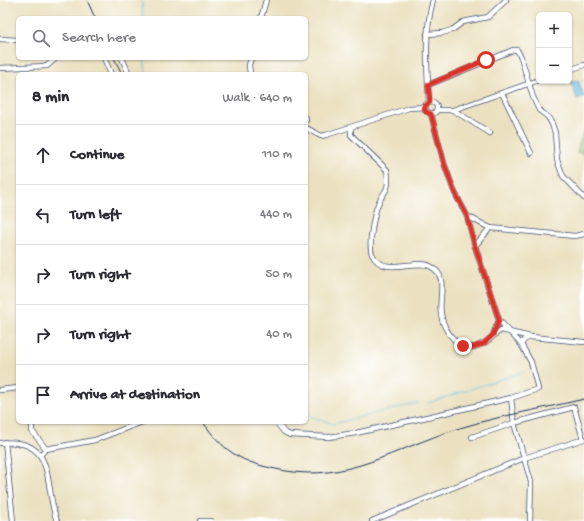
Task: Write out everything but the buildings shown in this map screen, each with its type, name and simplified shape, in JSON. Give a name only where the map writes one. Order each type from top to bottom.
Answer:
[{"type":"street","points":[[262,16],[266,0]]},
{"type":"street","points":[[430,102],[428,85],[427,34],[428,18],[433,0]]},
{"type":"street","points":[[427,34],[447,31],[463,22],[488,16],[506,0]]},
{"type":"street","points":[[0,39],[16,40]]},
{"type":"street","points":[[428,85],[513,50],[520,53],[529,84],[539,110],[548,117],[555,133],[558,160],[563,176],[570,186],[584,198]]},
{"type":"street","points":[[0,68],[47,66],[54,60]]},
{"type":"street","points":[[105,60],[109,72]]},
{"type":"street","points":[[123,60],[128,72]]},
{"type":"street","points":[[250,60],[250,72]]},
{"type":"street","points":[[572,69],[584,65]]},
{"type":"street","points":[[431,114],[437,110],[453,110],[536,81]]},
{"type":"street","points":[[502,92],[531,153]]},
{"type":"street","points":[[308,129],[321,136],[351,128],[409,108],[424,107],[430,102]]},
{"type":"street","points":[[430,102],[436,104],[437,110]]},
{"type":"street","points":[[278,424],[284,432],[290,435],[329,437],[356,433],[511,398],[538,389],[531,362],[521,344],[499,320],[467,216],[454,191],[444,163],[431,114],[426,112],[424,107]]},
{"type":"street","points":[[453,110],[490,133]]},
{"type":"street","points":[[351,128],[351,135],[380,161],[387,170],[388,175],[387,187],[376,209],[370,247],[372,255],[378,262],[385,265],[403,267],[416,264],[426,264],[437,271],[441,279],[441,314],[451,337],[458,343],[470,348],[483,344],[501,330],[531,337],[584,342]]},
{"type":"street","points":[[467,216],[490,228],[575,236],[584,234]]},
{"type":"street","points":[[475,246],[490,228]]},
{"type":"street","points":[[493,335],[499,320]]},
{"type":"street","points":[[521,344],[525,339],[531,337]]},
{"type":"street","points":[[0,390],[16,388]]},
{"type":"street","points":[[511,398],[514,423],[531,482],[530,521]]},
{"type":"street","points":[[372,521],[524,458],[584,439],[574,408],[514,423],[472,437]]},
{"type":"street","points":[[32,424],[32,431],[46,448]]},
{"type":"street","points":[[40,455],[46,448],[94,440],[137,424]]},
{"type":"street","points":[[13,521],[2,443],[19,442],[24,443],[40,455],[46,469],[57,521]]},
{"type":"street","points":[[200,521],[212,521]]},
{"type":"green space","points":[[584,132],[584,154],[577,152]]},
{"type":"water","points":[[578,80],[584,97],[577,99],[572,82]]},
{"type":"waterway","points":[[142,0],[143,16]]},
{"type":"waterway","points":[[144,60],[146,72]]},
{"type":"waterway","points":[[428,403],[523,372]]},
{"type":"waterway","points":[[308,410],[310,416],[333,424],[418,403]]},
{"type":"railway","points":[[87,0],[94,16]]},
{"type":"railway","points":[[115,60],[121,72]]},
{"type":"railway","points":[[205,424],[224,447],[249,462],[271,468],[296,472],[318,473],[360,465],[445,433],[479,422],[584,399]]},
{"type":"route","points":[[463,346],[470,348],[483,344],[493,335],[499,320],[467,216],[454,191],[444,163],[431,114],[426,112],[424,107],[428,102],[430,102],[428,85],[486,60]]}]
